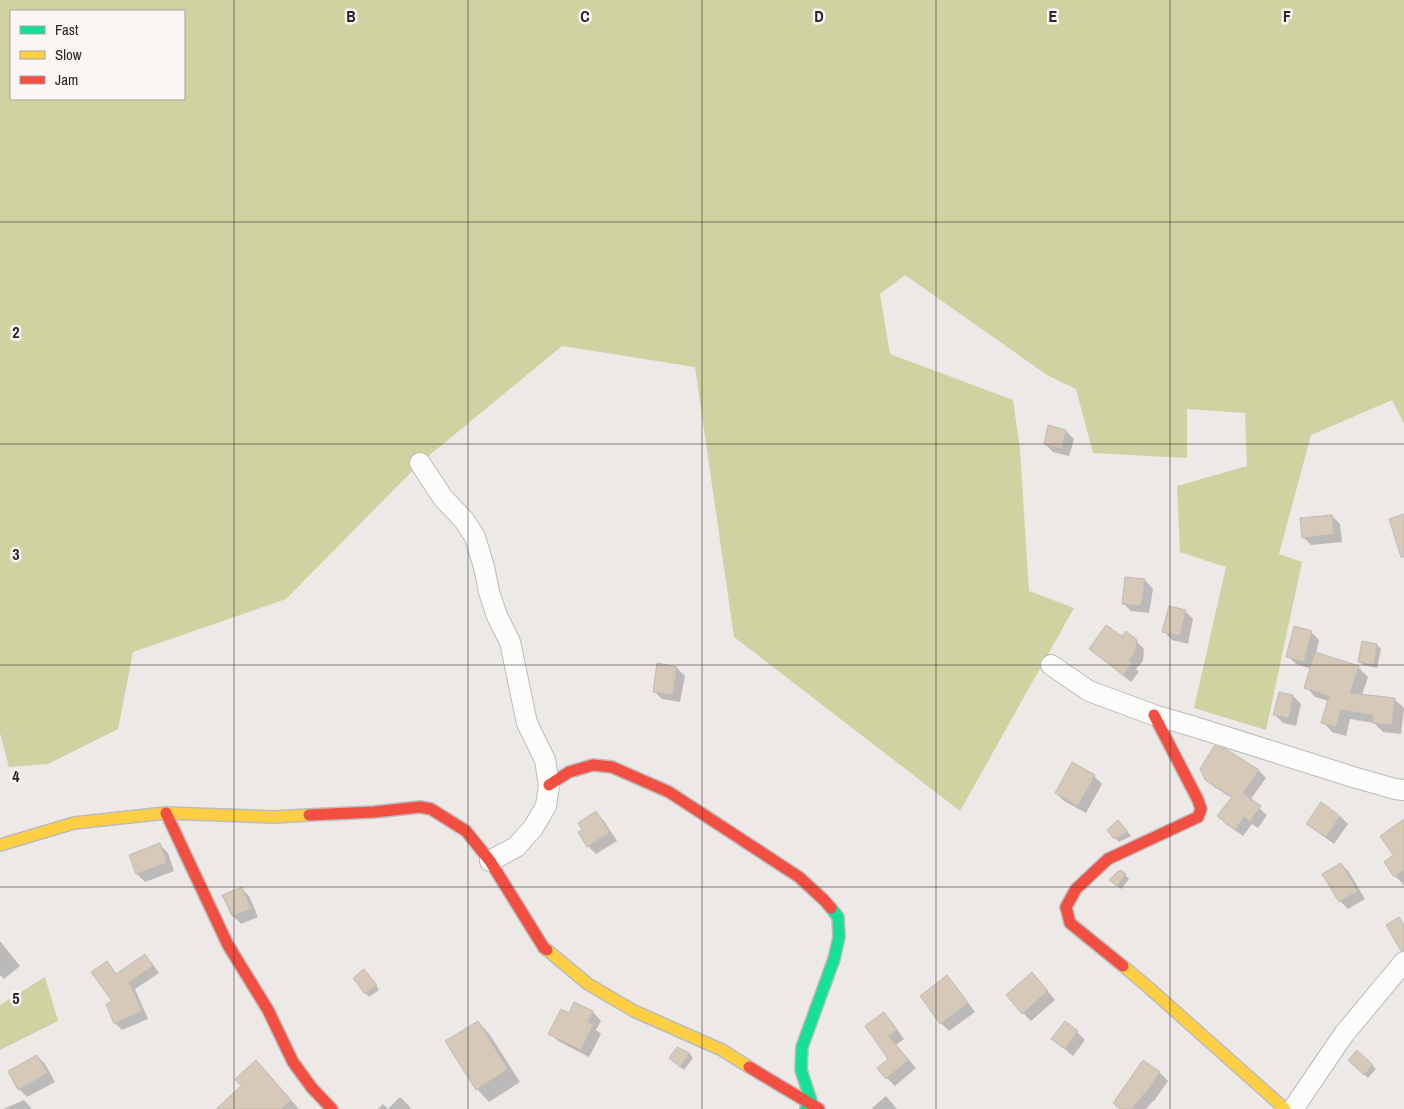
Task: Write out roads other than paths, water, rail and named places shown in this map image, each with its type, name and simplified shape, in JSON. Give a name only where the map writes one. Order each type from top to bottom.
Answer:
[{"type":"street","points":[[420,463],[443,498],[464,520],[475,537],[496,616],[510,642],[526,723],[545,760],[549,785],[546,806],[533,828],[516,847],[490,860]]},
{"type":"street","points":[[1050,665],[1090,691],[1154,715],[1354,778],[1404,790]]},
{"type":"street","points":[[1154,715],[1198,800],[1201,809],[1198,817],[1108,860],[1076,889],[1066,907],[1070,923],[1148,987],[1285,1109]]},
{"type":"street","points":[[549,785],[569,772],[593,765],[612,767],[669,792],[799,877],[824,900],[838,917],[840,937],[834,959],[802,1047],[801,1070],[812,1107]]},
{"type":"street","points":[[0,845],[74,822],[166,813],[273,817],[374,812],[420,806],[431,809],[466,831],[490,860],[544,948],[588,984],[634,1010],[722,1050],[812,1107]]},
{"type":"street","points":[[166,813],[228,944],[268,1010],[293,1062],[312,1088],[332,1109]]},
{"type":"street","points":[[1293,1109],[1344,1034],[1404,962]]}]
